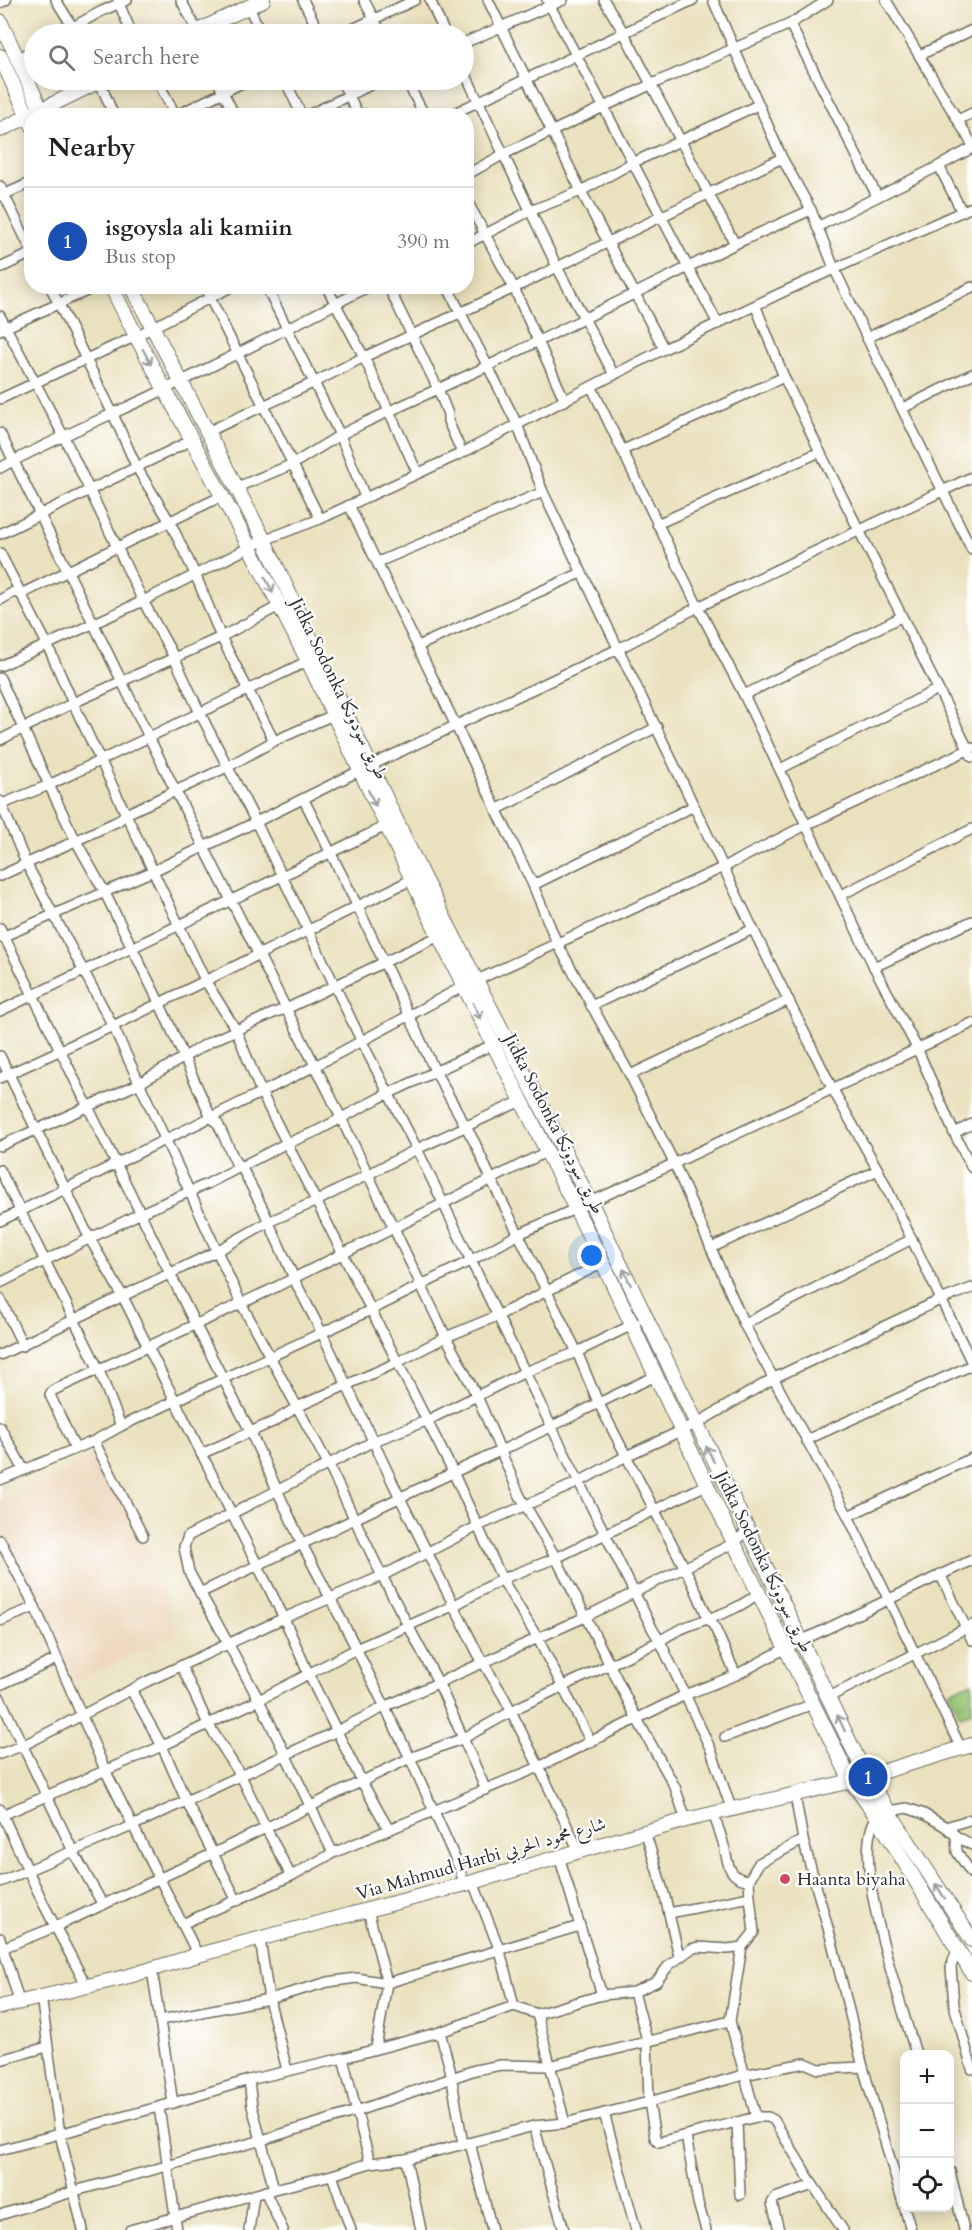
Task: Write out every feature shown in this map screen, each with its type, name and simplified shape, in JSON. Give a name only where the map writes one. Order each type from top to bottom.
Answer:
[{"type":"main road","points":[[212,24],[244,6],[263,0]]},
{"type":"main road","points":[[0,21],[24,72]]},
{"type":"main road","points":[[1,59],[24,109]]},
{"type":"main road","points":[[32,90],[40,108]]},
{"type":"main road","points":[[49,108],[82,90]]},
{"type":"main road","points":[[0,130],[24,122]]},
{"type":"main road","name":"Jidka Sodonka طريق سودونكا","points":[[115,294],[250,548],[333,715],[365,768],[386,826],[417,877],[439,936],[469,983],[494,1044],[603,1263],[706,1485],[851,1781],[883,1814],[972,1940]]},
{"type":"main road","name":"Jidka Sodonka طريق سودونكا","points":[[135,294],[264,540],[365,768],[469,983],[590,1201],[883,1814],[957,1950],[972,1973]]},
{"type":"main road","name":"Via Mahmud Harbi شارع محمود الحربي","points":[[0,2007],[152,1970],[198,1955],[468,1883],[645,1831],[731,1808],[851,1781],[967,1747]]},
{"type":"street","points":[[0,3],[6,0]]},
{"type":"street","points":[[56,0],[71,24]]},
{"type":"street","points":[[181,0],[192,24]]},
{"type":"street","points":[[303,0],[315,24]]},
{"type":"street","points":[[364,0],[376,24]]},
{"type":"street","points":[[363,24],[415,0]]},
{"type":"street","points":[[430,0],[441,24]]},
{"type":"street","points":[[488,0],[581,191],[664,349]]},
{"type":"street","points":[[474,39],[549,3],[563,0]]},
{"type":"street","points":[[604,0],[624,33],[735,244]]},
{"type":"street","points":[[462,108],[693,0]]},
{"type":"street","points":[[713,0],[782,158],[811,210],[834,268],[867,338],[972,550]]},
{"type":"street","points":[[474,171],[650,85],[790,24],[828,0]]},
{"type":"street","points":[[817,227],[939,166],[972,146],[886,0]]},
{"type":"street","points":[[86,24],[121,1],[129,24]]},
{"type":"street","points":[[549,3],[718,324]]},
{"type":"street","points":[[244,6],[256,24]]},
{"type":"street","points":[[790,24],[877,196]]},
{"type":"street","points":[[920,55],[972,30]]},
{"type":"street","points":[[18,58],[24,55]]},
{"type":"street","points":[[104,90],[111,108]]},
{"type":"street","points":[[162,90],[172,108]]},
{"type":"street","points":[[222,90],[231,108]]},
{"type":"street","points":[[191,108],[229,90]]},
{"type":"street","points":[[290,90],[300,108]]},
{"type":"street","points":[[346,90],[355,108]]},
{"type":"street","points":[[320,108],[357,90]]},
{"type":"street","points":[[411,90],[420,108]]},
{"type":"street","points":[[473,90],[557,267],[614,375]]},
{"type":"street","points":[[474,240],[530,211],[581,191],[632,163],[758,105]]},
{"type":"street","points":[[958,120],[972,113]]},
{"type":"street","points":[[207,432],[661,218],[782,158]]},
{"type":"street","points":[[939,166],[962,212]]},
{"type":"street","points":[[24,185],[1,192],[24,237]]},
{"type":"street","points":[[0,666],[196,576],[264,540],[320,519],[462,453],[664,349],[834,268],[972,207]]},
{"type":"street","points":[[236,488],[293,464],[340,435],[636,295],[735,244],[811,210]]},
{"type":"street","points":[[474,212],[514,288],[565,401]]},
{"type":"street","points":[[0,268],[24,256]]},
{"type":"street","points":[[867,338],[972,287]]},
{"type":"street","points":[[54,294],[137,468],[170,522],[196,576],[221,637],[274,741]]},
{"type":"street","points":[[3,328],[80,294]]},
{"type":"street","points":[[208,294],[262,407],[320,519]]},
{"type":"street","points":[[0,399],[136,336],[218,294]]},
{"type":"street","points":[[270,294],[340,435],[365,497]]},
{"type":"street","points":[[331,294],[364,357],[417,472]]},
{"type":"street","points":[[0,468],[63,435],[165,389],[355,294]]},
{"type":"street","points":[[392,294],[438,389],[448,414],[448,421],[462,453]]},
{"type":"street","points":[[451,294],[517,424],[543,492],[753,929],[832,1088],[878,1170],[972,1364],[806,1440]]},
{"type":"street","points":[[0,1221],[315,1065],[469,983],[724,867],[806,825],[971,752],[901,617],[820,452],[784,377],[756,307]]},
{"type":"street","points":[[0,316],[3,328],[63,435],[143,601],[174,657],[361,1040],[417,1149],[550,1426],[660,1641],[711,1750],[731,1808]]},
{"type":"street","points":[[903,408],[972,374]]},
{"type":"street","points":[[623,450],[784,377]]},
{"type":"street","points":[[592,388],[657,524],[780,769],[874,968],[917,1048],[972,1168]]},
{"type":"street","points":[[0,433],[175,790],[369,1174],[446,1337],[477,1396],[520,1496],[556,1558],[637,1719],[675,1786],[686,1820]]},
{"type":"street","points":[[0,534],[192,440]]},
{"type":"street","points":[[657,524],[820,452]]},
{"type":"street","points":[[514,2006],[500,1951],[435,1810],[329,1600],[250,1431],[1,934],[54,914],[153,871],[304,800],[365,768],[618,649],[698,607],[972,477]]},
{"type":"street","points":[[378,562],[543,492]]},
{"type":"street","points":[[0,600],[14,592],[21,594],[222,496]]},
{"type":"street","points":[[349,505],[533,885],[558,943],[630,1075],[674,1163],[744,1324],[848,1516],[915,1655],[967,1747]]},
{"type":"street","points":[[0,553],[47,644],[72,703],[178,925],[205,980],[236,1030],[261,1092],[453,1472],[502,1579],[538,1639],[591,1742]]},
{"type":"street","points":[[418,646],[581,573]]},
{"type":"street","points":[[0,740],[72,703],[122,683],[221,637],[279,606]]},
{"type":"street","points":[[744,695],[901,617]]},
{"type":"street","points":[[308,661],[49,785],[0,804],[26,863],[113,1026],[242,1303],[329,1466],[382,1576],[439,1684],[486,1790]]},
{"type":"street","points":[[0,678],[76,841],[104,891],[159,1002],[211,1117],[218,1124],[236,1163],[241,1166],[400,1497],[539,1767],[579,1851]]},
{"type":"street","points":[[780,769],[938,689]]},
{"type":"street","points":[[0,876],[118,821],[126,814],[227,767],[274,741],[333,715]]},
{"type":"street","points":[[495,810],[657,727]]},
{"type":"street","points":[[304,800],[410,1014],[436,1073],[466,1128],[577,1352],[598,1402],[703,1603],[736,1675]]},
{"type":"street","points":[[533,885],[694,806]]},
{"type":"street","points":[[0,1011],[386,826]]},
{"type":"street","points":[[841,895],[972,829]]},
{"type":"street","points":[[5,1076],[113,1026],[417,877]]},
{"type":"street","points":[[874,968],[972,921]]},
{"type":"street","points":[[591,1006],[753,929]]},
{"type":"street","points":[[0,1146],[159,1073],[183,1057],[236,1030],[286,1009],[439,936]]},
{"type":"street","points":[[630,1075],[789,1000]]},
{"type":"street","points":[[0,1480],[94,1441],[121,1426],[224,1380],[422,1286],[519,1234],[972,1023]]},
{"type":"street","points":[[0,1283],[494,1044]]},
{"type":"street","points":[[0,1056],[5,1076],[37,1128],[90,1239],[122,1295],[146,1347],[176,1401],[284,1618],[308,1673],[388,1830]]},
{"type":"street","points":[[0,1355],[23,1346],[122,1295],[217,1251],[268,1222],[317,1202],[417,1149],[523,1100]]},
{"type":"street","points":[[954,1133],[972,1124]]},
{"type":"street","points":[[75,1448],[50,1395],[52,1391],[242,1303],[548,1151]]},
{"type":"street","points":[[0,1170],[98,1368],[121,1426]]},
{"type":"street","points":[[711,1248],[878,1170]]},
{"type":"street","points":[[744,1324],[912,1239]]},
{"type":"street","points":[[201,1454],[275,1421],[297,1407],[396,1363],[446,1337],[497,1316],[603,1263]]},
{"type":"street","points":[[0,1754],[228,1644],[382,1576],[478,1526],[579,1482],[626,1456],[696,1424],[774,1378],[940,1300],[972,1288]]},
{"type":"street","points":[[0,1298],[23,1346]]},
{"type":"street","points":[[333,1853],[259,1700],[186,1563],[184,1547],[188,1536],[374,1441],[426,1421],[525,1372],[577,1352],[646,1318]]},
{"type":"street","points":[[200,1593],[353,1518],[656,1376]]},
{"type":"street","points":[[0,1427],[24,1470]]},
{"type":"street","points":[[94,1441],[143,1536]]},
{"type":"street","points":[[848,1516],[972,1458]]},
{"type":"street","points":[[86,1985],[55,1927],[1,1814],[48,1797],[162,1746],[259,1700],[308,1673],[455,1605],[502,1579],[556,1558],[706,1485]]},
{"type":"street","points":[[0,1882],[132,1826],[384,1707],[585,1617],[734,1543],[747,1531]]},
{"type":"street","points":[[1,1546],[35,1607],[106,1772],[198,1955]]},
{"type":"street","points":[[182,1924],[291,1876],[333,1853],[539,1767],[685,1695],[736,1675],[786,1648],[972,1560]]},
{"type":"street","points":[[940,1574],[969,1626],[972,1640]]},
{"type":"street","points":[[19,2001],[1,1945],[55,1927],[312,1807],[410,1758],[464,1738],[561,1686],[669,1635],[744,1604],[759,1592]]},
{"type":"street","points":[[0,1621],[35,1607]]},
{"type":"street","points":[[829,1697],[969,1626]]},
{"type":"street","points":[[0,1685],[57,1659]]},
{"type":"street","points":[[182,1667],[208,1724],[242,1776],[291,1876]]},
{"type":"street","points":[[131,1690],[162,1746],[186,1800],[237,1901]]},
{"type":"street","points":[[0,1698],[74,1851],[103,1905]]},
{"type":"street","points":[[725,1737],[813,1704]]},
{"type":"street","points":[[795,1795],[803,1839],[832,1942],[863,2067],[911,2230]]},
{"type":"street","points":[[915,2050],[872,1900],[868,1846],[870,1828],[883,1814],[908,1808],[924,1814],[972,1845]]},
{"type":"street","points":[[713,1814],[730,1869],[742,1880],[749,1880]]},
{"type":"street","points":[[946,1827],[972,1820]]},
{"type":"street","points":[[645,1831],[679,1956]]},
{"type":"street","points":[[956,1836],[957,1852],[972,1874]]},
{"type":"street","points":[[756,2117],[730,2021],[742,1947],[754,1932],[749,1880],[759,1863],[803,1839]]},
{"type":"street","points":[[559,1856],[602,1995]]},
{"type":"street","points":[[669,1913],[750,1897]]},
{"type":"street","points":[[368,1910],[387,1983],[376,2048]]},
{"type":"street","points":[[160,2020],[270,1999],[342,1980],[364,1979],[387,1983],[580,1926]]},
{"type":"street","points":[[260,1939],[270,1999],[287,2070]]},
{"type":"street","points":[[0,2150],[249,2080],[440,2032],[514,2006],[537,2014],[602,1995],[634,1992],[656,1982],[679,1956],[691,1949],[742,1947]]},
{"type":"street","points":[[957,1950],[951,1967],[954,2005],[972,2069]]},
{"type":"street","points":[[152,1970],[173,2103]]},
{"type":"street","points":[[634,1992],[647,2040],[649,2103],[655,2138],[658,2142],[756,2117],[768,2117],[774,2120],[843,2230]]},
{"type":"street","points":[[41,1996],[46,2047],[60,2134],[83,2230]]},
{"type":"street","points":[[537,2014],[565,2123]]},
{"type":"street","points":[[0,2215],[75,2191],[262,2140],[357,2111],[451,2077],[501,2065],[549,2066],[730,2021]]},
{"type":"street","points":[[440,2032],[466,2143],[492,2230]]},
{"type":"street","points":[[0,2060],[46,2047]]},
{"type":"street","points":[[343,2058],[370,2163]]},
{"type":"street","points":[[130,2230],[370,2163],[406,2159],[534,2126],[565,2123],[649,2103],[744,2075],[805,2062],[819,2069],[863,2067]]},
{"type":"street","points":[[249,2080],[252,2106],[262,2140],[270,2190],[283,2230]]},
{"type":"street","points":[[159,2107],[177,2230]]},
{"type":"street","points":[[604,2113],[636,2230]]},
{"type":"street","points":[[737,2122],[740,2195]]},
{"type":"street","points":[[534,2126],[564,2230]]},
{"type":"street","points":[[686,2136],[698,2204],[706,2230]]},
{"type":"street","points":[[406,2159],[421,2230]]},
{"type":"street","points":[[332,2175],[351,2230]]},
{"type":"street","points":[[778,2230],[772,2203],[775,2198],[813,2185]]},
{"type":"street","points":[[954,2188],[964,2230]]},
{"type":"street","points":[[249,2230],[254,2195]]},
{"type":"shaded area","points":[[97,1455],[159,1569],[177,1635],[76,1682],[0,1525],[0,1502]]},
{"type":"green space","points":[[972,1682],[972,1711],[960,1716],[949,1692]]},
{"type":"place","name":"isgoysla ali kamiin","points":[[868,1777]]},
{"type":"place","name":"Haanta biyaha","points":[[785,1879]]}]
